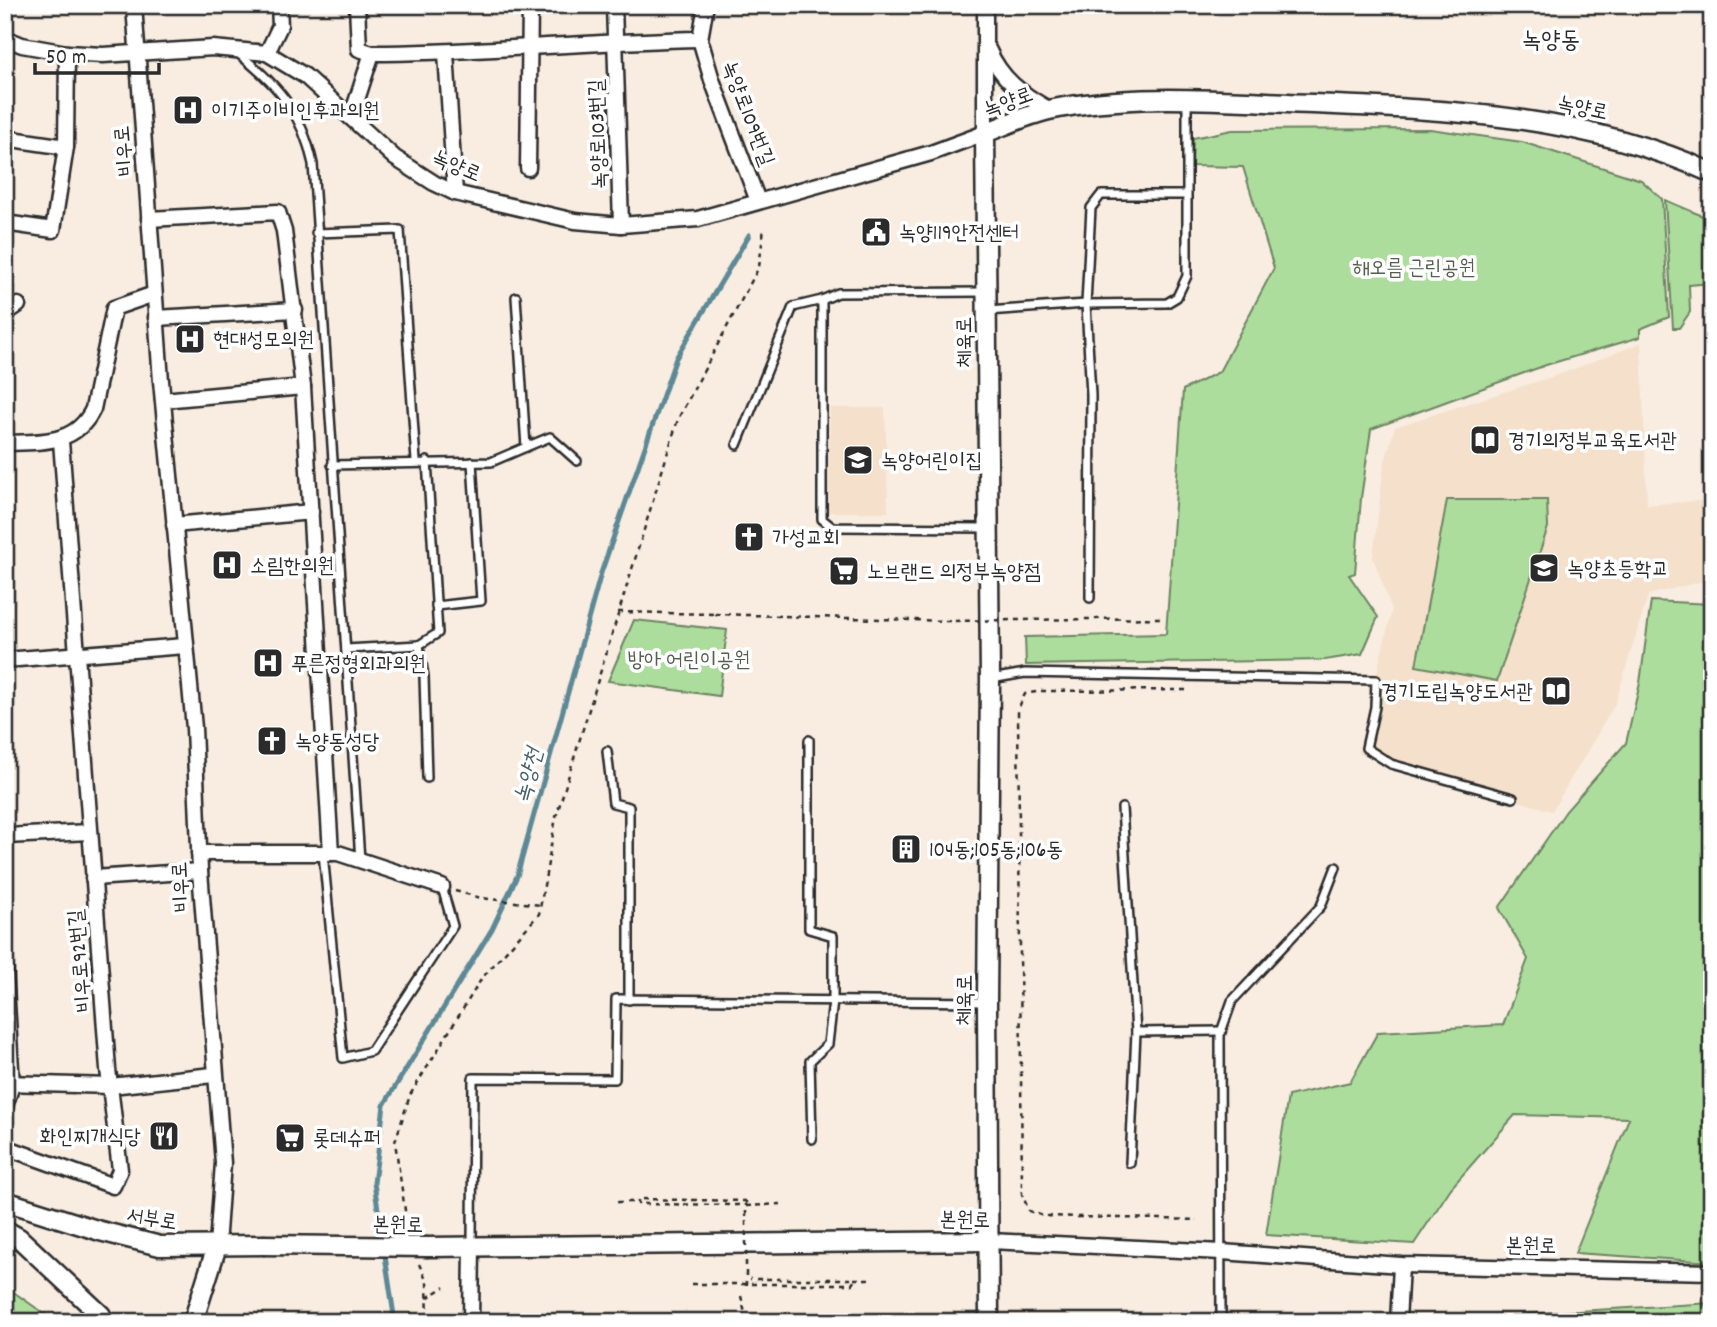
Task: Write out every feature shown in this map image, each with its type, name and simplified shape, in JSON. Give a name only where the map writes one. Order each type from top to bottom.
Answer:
[{"type":"street","name":"비우로","points":[[134,5],[154,294],[194,728],[200,871],[223,1163],[217,1246]]},
{"type":"street","points":[[267,53],[280,26],[279,5]]},
{"type":"street","points":[[357,5],[359,49],[372,52],[446,52],[615,41],[700,39],[706,5]]},
{"type":"street","points":[[528,169],[530,5]]},
{"type":"street","name":"녹양로103번길","points":[[614,5],[621,225]]},
{"type":"street","name":"체육로","points":[[985,5],[990,679],[987,1002],[989,1322]]},
{"type":"street","name":"녹양로","points":[[5,38],[22,45],[103,55],[233,49],[267,53],[304,76],[395,158],[455,193],[551,216],[621,225],[698,219],[931,153],[1049,110],[1187,99],[1502,115],[1609,135],[1712,173]]},
{"type":"street","name":"녹양로109번길","points":[[700,39],[712,79],[758,201]]},
{"type":"street","points":[[984,41],[994,65],[1012,86],[1049,110]]},
{"type":"street","points":[[5,223],[52,230],[66,147],[68,52]]},
{"type":"street","points":[[352,118],[372,52]]},
{"type":"street","points":[[446,52],[455,193]]},
{"type":"street","points":[[5,138],[66,147]]},
{"type":"street","points":[[149,219],[278,212],[284,231],[303,387],[312,512],[327,853]]},
{"type":"street","points":[[5,443],[61,441],[88,421],[93,409],[114,308],[154,294]]},
{"type":"street","points":[[5,314],[18,305]]},
{"type":"street","points":[[156,318],[295,310]]},
{"type":"street","points":[[163,400],[303,387]]},
{"type":"street","name":"비우로92번길","points":[[5,1147],[113,1186],[120,1170],[93,878],[61,441]]},
{"type":"street","points":[[174,525],[312,512]]},
{"type":"street","points":[[5,660],[185,646]]},
{"type":"street","points":[[5,836],[90,832]]},
{"type":"street","points":[[200,853],[327,853],[359,860],[442,887]]},
{"type":"street","points":[[93,878],[200,871]]},
{"type":"street","points":[[5,973],[9,1084],[5,1106]]},
{"type":"street","points":[[9,1084],[111,1086],[214,1075]]},
{"type":"street","name":"서부로","points":[[5,1200],[100,1231],[160,1246],[217,1246]]},
{"type":"street","points":[[5,1230],[19,1238],[101,1315],[103,1322]]},
{"type":"street","name":"본원로","points":[[217,1246],[428,1247],[990,1241],[1222,1252],[1401,1265],[1712,1272]]},
{"type":"street","points":[[193,1322],[217,1246]]},
{"type":"street","points":[[471,1322],[472,1246]]},
{"type":"street","points":[[1398,1322],[1401,1265]]},
{"type":"lane","points":[[233,49],[295,111],[313,164],[359,860]]},
{"type":"lane","points":[[986,311],[1086,304],[1167,303],[1177,297],[1187,276],[1187,99]]},
{"type":"lane","points":[[1090,598],[1091,395],[1086,304],[1091,208],[1101,195],[1185,195]]},
{"type":"lane","points":[[316,233],[400,230],[416,461]]},
{"type":"lane","points":[[737,445],[793,307],[838,293],[986,292]]},
{"type":"lane","points":[[516,297],[526,447]]},
{"type":"lane","points":[[822,299],[822,519],[832,527],[988,528]]},
{"type":"lane","points":[[332,465],[416,461],[491,462],[550,437],[577,461]]},
{"type":"lane","points":[[346,649],[419,645],[438,633],[427,461]]},
{"type":"lane","points":[[436,606],[481,601],[472,462]]},
{"type":"lane","points":[[419,645],[424,676],[427,778]]},
{"type":"lane","points":[[990,679],[1025,673],[1376,680],[1375,707],[1366,748],[1391,764],[1513,798]]},
{"type":"lane","points":[[809,740],[809,929],[833,936],[833,1001],[828,1044],[810,1060],[812,1139]]},
{"type":"lane","points":[[607,751],[613,803],[629,807],[629,1000]]},
{"type":"lane","points":[[1122,808],[1136,1032],[1130,1163]]},
{"type":"lane","points":[[327,853],[343,1058],[370,1051],[453,926],[442,887]]},
{"type":"lane","points":[[1221,1322],[1221,1031],[1232,1001],[1321,906],[1336,867]]},
{"type":"lane","points":[[472,1246],[473,1078],[615,1079],[616,999],[987,1002]]},
{"type":"lane","points":[[1136,1032],[1221,1031]]},
{"type":"path","points":[[405,1208],[395,1142],[410,1095],[482,978],[540,914],[556,817],[678,419],[760,267],[764,228]]},
{"type":"path","points":[[618,612],[947,621],[1162,618]]},
{"type":"path","points":[[1195,690],[1041,691],[1025,694],[1018,709],[1019,1049],[1022,1194],[1029,1211],[1043,1216],[1198,1220]]},
{"type":"path","points":[[442,887],[481,898],[541,905]]},
{"type":"path","points":[[617,1202],[638,1202],[638,1199],[746,1201],[746,1286]]},
{"type":"path","points":[[638,1202],[638,1205],[739,1205]]},
{"type":"path","points":[[746,1206],[782,1205]]},
{"type":"path","points":[[750,1279],[872,1279]]},
{"type":"path","points":[[691,1284],[853,1284],[853,1279]]},
{"type":"path","points":[[427,1298],[444,1287]]},
{"type":"path","points":[[741,1296],[747,1322]]},
{"type":"shaded area","name":"녹양초등학교","points":[[1641,343],[1647,505],[1712,500],[1712,579],[1648,595],[1615,704],[1552,811],[1358,753],[1392,610],[1373,557],[1384,465],[1395,427],[1561,374]]},
{"type":"shaded area","name":"녹양어린이집","points":[[830,408],[885,408],[888,512],[828,512]]},
{"type":"green space","name":"해오름 근린공원","points":[[1430,129],[1522,142],[1641,180],[1662,199],[1669,317],[1640,329],[1640,337],[1546,365],[1371,429],[1361,498],[1355,573],[1349,575],[1378,617],[1362,654],[1325,660],[1026,665],[1025,637],[1166,634],[1183,390],[1219,372],[1274,268],[1243,167],[1192,166],[1193,138],[1232,130]]},
{"type":"green space","points":[[1665,200],[1712,220],[1712,283],[1689,285],[1690,312],[1679,328],[1673,328]]},
{"type":"green space","points":[[1447,500],[1547,500],[1548,527],[1497,681],[1416,666]]},
{"type":"green space","points":[[1651,601],[1712,604],[1712,1262],[1575,1253],[1629,1118],[1515,1115],[1451,1188],[1414,1244],[1266,1235],[1288,1096],[1350,1082],[1378,1032],[1503,1025],[1528,959],[1499,908],[1566,811],[1626,743],[1640,683]]},
{"type":"green space","name":"방아 어린이공원","points":[[634,620],[727,630],[719,696],[608,681]]},
{"type":"green space","points":[[5,1286],[56,1322],[5,1322]]},
{"type":"green space","points":[[1712,1303],[1712,1322],[1529,1322],[1528,1314]]},
{"type":"waterway","name":"녹양천","points":[[395,1322],[374,1183],[384,1105],[492,929],[517,876],[601,573],[676,358],[749,235]]},
{"type":"place","name":"이기주이비인후과의원","points":[[188,110]]},
{"type":"place","name":"녹양119안전센터","points":[[876,232]]},
{"type":"place","name":"현대성모의원","points":[[190,339]]},
{"type":"place","name":"경기의정부교육도서관","points":[[1485,440]]},
{"type":"place","name":"녹양어린이집","points":[[858,460]]},
{"type":"place","name":"가성교회","points":[[749,537]]},
{"type":"place","name":"소림한의원","points":[[227,565]]},
{"type":"place","name":"녹양초등학교","points":[[1544,568]]},
{"type":"place","name":"노브랜드 의정부녹양점","points":[[844,571]]},
{"type":"place","name":"푸른정형외과의원","points":[[268,663]]},
{"type":"place","name":"경기도립녹양도서관","points":[[1556,691]]},
{"type":"place","name":"녹양동성당","points":[[272,741]]},
{"type":"place","name":"104동;105동;106동","points":[[906,849]]},
{"type":"place","name":"화인찌개식당","points":[[164,1136]]},
{"type":"place","name":"롯데슈퍼","points":[[290,1138]]},
{"type":"district","name":"녹양동","points":[[1551,39]]}]
